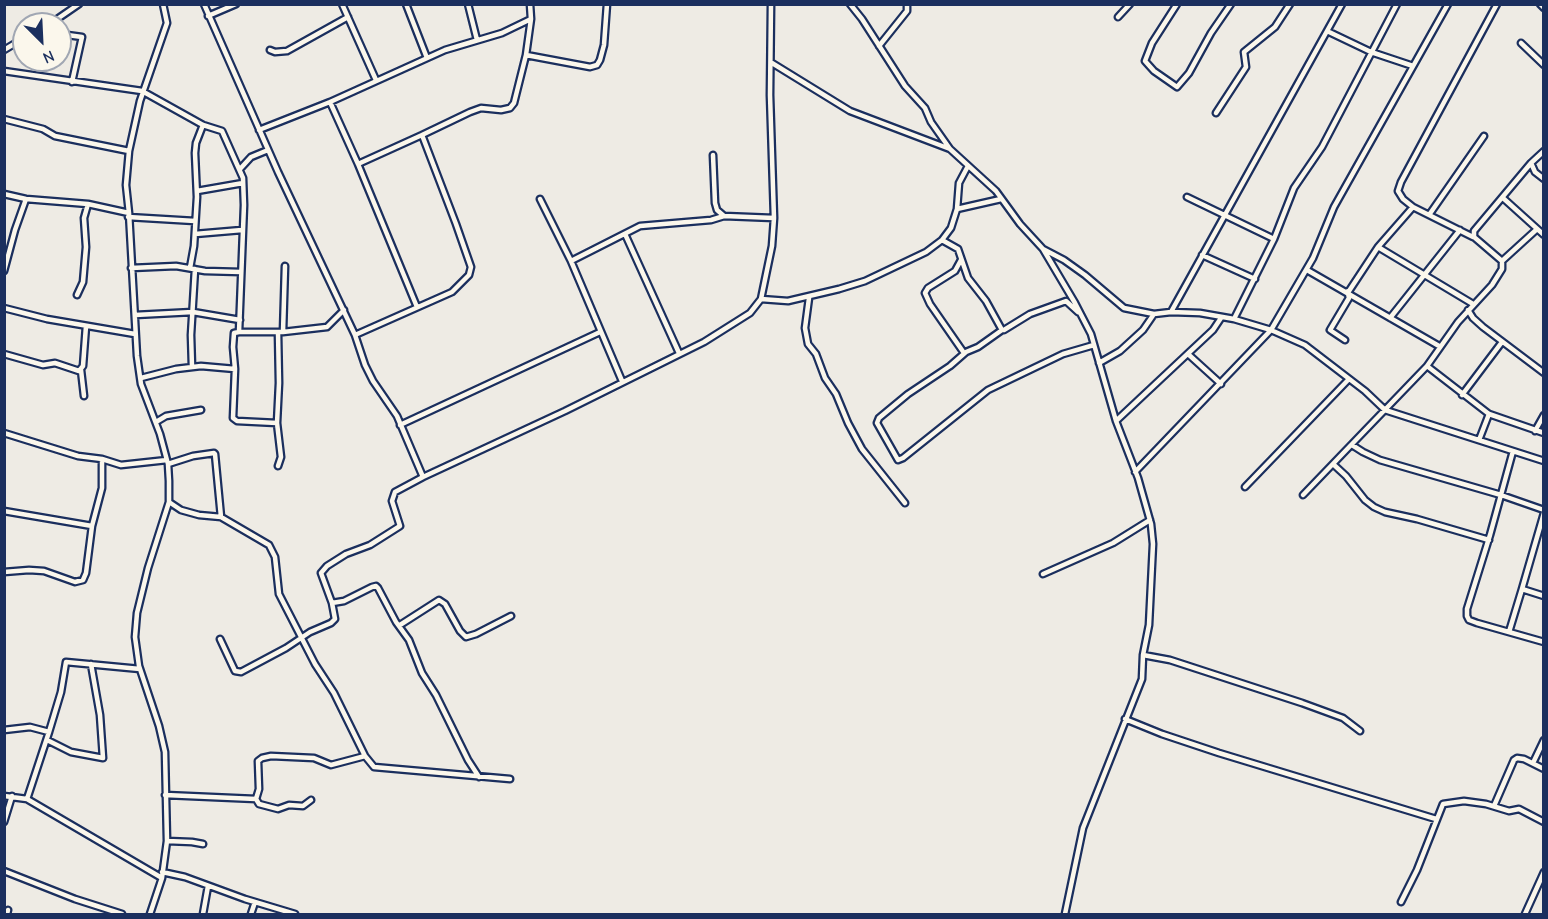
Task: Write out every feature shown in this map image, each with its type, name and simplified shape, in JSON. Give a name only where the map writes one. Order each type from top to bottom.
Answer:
[{"type":"street","points":[[150,915],[162,878],[167,841],[165,795],[162,740],[140,669],[135,638],[137,613],[148,568],[170,502],[167,462],[141,378],[135,334],[126,185],[129,151],[142,91],[167,23],[163,4]]},
{"type":"street","points":[[204,4],[268,150],[356,335],[369,373],[397,416],[423,477]]},
{"type":"street","points":[[208,16],[236,4]]},
{"type":"street","points":[[342,4],[376,80]]},
{"type":"street","points":[[406,4],[427,58]]},
{"type":"street","points":[[468,4],[477,40]]},
{"type":"street","points":[[358,164],[470,112],[481,108],[501,110],[510,108],[514,103],[526,56],[531,19],[530,4]]},
{"type":"street","points":[[526,56],[582,67],[597,65],[604,45],[607,4]]},
{"type":"street","points":[[220,639],[238,673],[331,623],[335,619],[332,603],[321,573],[323,569],[346,554],[370,545],[397,530],[400,526],[392,497],[395,492],[704,342],[750,313],[761,299],[772,246],[774,218],[771,4]]},
{"type":"street","points":[[850,4],[862,18],[904,86],[925,108],[931,122],[950,149],[996,191],[1020,224],[1043,249],[1091,334],[1116,421],[1136,472],[1150,520],[1153,544],[1152,571],[1149,625],[1143,655],[1142,679],[1083,828],[1065,915]]},
{"type":"street","points":[[879,46],[907,11],[906,4]]},
{"type":"street","points":[[1118,17],[1130,4]]},
{"type":"street","points":[[1177,4],[1152,43],[1145,61],[1154,71],[1177,87],[1189,73],[1211,33],[1231,4]]},
{"type":"street","points":[[1216,113],[1246,67],[1244,52],[1275,27],[1290,4]]},
{"type":"street","points":[[1171,312],[1342,4]]},
{"type":"street","points":[[1234,319],[1274,239],[1294,188],[1322,147],[1397,4]]},
{"type":"street","points":[[1136,472],[1271,330],[1307,270],[1334,207],[1448,4]]},
{"type":"street","points":[[1497,4],[1398,191],[1403,199],[1413,207],[1474,237],[1502,261]]},
{"type":"street","points":[[1540,4],[1544,8]]},
{"type":"street","points":[[270,50],[287,51],[348,17]]},
{"type":"street","points":[[259,130],[330,102],[445,50],[502,33],[531,19]]},
{"type":"street","points":[[1327,31],[1371,52],[1413,66]]},
{"type":"street","points":[[72,36],[82,37],[72,82]]},
{"type":"street","points":[[1521,43],[1544,65]]},
{"type":"street","points":[[772,63],[850,111],[950,149]]},
{"type":"street","points":[[4,71],[142,91],[203,125],[222,131],[240,170],[243,183],[239,332]]},
{"type":"street","points":[[330,102],[417,307]]},
{"type":"street","points":[[4,118],[43,129],[55,136],[129,151]]},
{"type":"street","points":[[192,367],[191,335],[197,191],[195,153],[203,125]]},
{"type":"street","points":[[356,335],[452,292],[469,275],[471,267],[422,135]]},
{"type":"street","points":[[1429,215],[1484,136]]},
{"type":"street","points":[[240,170],[251,157],[268,150]]},
{"type":"street","points":[[1474,237],[1474,231],[1531,163],[1544,151]]},
{"type":"street","points":[[713,155],[715,203],[717,210],[724,216]]},
{"type":"street","points":[[1531,163],[1534,172],[1544,179]]},
{"type":"street","points":[[761,299],[788,301],[809,298],[865,281],[926,252],[942,240],[951,228],[957,209],[959,183],[968,166]]},
{"type":"street","points":[[197,191],[243,183]]},
{"type":"street","points":[[4,194],[26,199],[88,204],[129,215],[195,221]]},
{"type":"street","points":[[1187,197],[1274,239]]},
{"type":"street","points":[[1503,198],[1544,235]]},
{"type":"street","points":[[4,271],[26,199]]},
{"type":"street","points":[[540,199],[571,261],[622,381]]},
{"type":"street","points":[[957,209],[1001,199]]},
{"type":"street","points":[[77,295],[82,282],[86,247],[84,218],[88,204]]},
{"type":"street","points":[[1346,340],[1330,330],[1349,298],[1348,292],[1378,247],[1413,207]]},
{"type":"street","points":[[571,261],[640,226],[711,220],[724,216],[774,218]]},
{"type":"street","points":[[195,234],[242,230]]},
{"type":"street","points":[[1390,318],[1460,230]]},
{"type":"street","points":[[1303,495],[1427,366],[1439,346],[1473,304],[1492,285],[1502,268],[1502,261],[1536,230]]},
{"type":"street","points":[[625,234],[679,353]]},
{"type":"street","points":[[942,240],[955,246],[968,278],[986,301],[1002,330]]},
{"type":"street","points":[[1378,247],[1473,304]]},
{"type":"street","points":[[1043,249],[1085,275],[1124,308],[1154,314],[1200,313],[1234,319],[1271,330],[1305,345],[1385,410],[1544,462]]},
{"type":"street","points":[[1202,255],[1255,279]]},
{"type":"street","points":[[961,260],[955,271],[928,288],[926,293],[930,304],[964,353]]},
{"type":"street","points":[[131,268],[176,266],[242,272]]},
{"type":"street","points":[[278,466],[281,457],[277,423],[280,332],[285,266]]},
{"type":"street","points":[[1307,270],[1439,346]]},
{"type":"street","points":[[809,298],[806,328],[808,344],[816,354],[825,378],[836,394],[862,449],[905,503]]},
{"type":"street","points":[[1080,314],[1066,301],[1030,314],[964,353],[951,366],[908,394],[876,423],[899,460],[988,390],[1063,354],[1094,345]]},
{"type":"street","points":[[4,308],[47,319],[135,334]]},
{"type":"street","points":[[277,423],[237,421],[233,418],[234,333],[280,332],[327,327],[344,310]]},
{"type":"street","points":[[1468,310],[1473,318],[1544,373]]},
{"type":"street","points":[[135,315],[193,312],[240,320]]},
{"type":"street","points":[[1099,363],[1120,351],[1143,330],[1154,314]]},
{"type":"street","points":[[1116,421],[1213,330],[1221,318]]},
{"type":"street","points":[[84,396],[81,370],[86,326]]},
{"type":"street","points":[[400,425],[600,332]]},
{"type":"street","points":[[1462,395],[1502,342]]},
{"type":"street","points":[[4,354],[43,365],[55,363],[81,370]]},
{"type":"street","points":[[1188,354],[1221,384]]},
{"type":"street","points":[[1427,366],[1489,414],[1544,433]]},
{"type":"street","points":[[141,378],[192,367],[235,369]]},
{"type":"street","points":[[1245,487],[1349,379]]},
{"type":"street","points":[[156,422],[166,416],[201,410]]},
{"type":"street","points":[[1479,440],[1489,414]]},
{"type":"street","points":[[1535,430],[1544,415]]},
{"type":"street","points":[[4,433],[87,458],[102,459],[121,465],[167,462],[214,453],[221,517]]},
{"type":"street","points":[[1352,445],[1380,460],[1501,495],[1544,511],[1509,632]]},
{"type":"street","points":[[1513,451],[1489,540],[1467,609],[1467,616],[1469,620],[1477,623],[1544,642]]},
{"type":"street","points":[[4,572],[44,571],[75,582],[83,580],[86,573],[92,526],[102,488],[102,459]]},
{"type":"street","points":[[1333,464],[1374,507],[1489,540]]},
{"type":"street","points":[[170,502],[181,510],[199,515],[221,517],[269,545],[275,557],[279,594],[334,693],[365,756],[374,767],[510,779]]},
{"type":"street","points":[[4,511],[92,526]]},
{"type":"street","points":[[1043,574],[1113,543],[1150,520]]},
{"type":"street","points":[[332,603],[344,601],[376,586],[412,647],[422,673],[479,777]]},
{"type":"street","points":[[1522,590],[1544,596]]},
{"type":"street","points":[[400,625],[439,600],[445,604],[460,631],[466,637],[512,616]]},
{"type":"street","points":[[1143,655],[1170,660],[1302,703],[1343,718],[1360,731]]},
{"type":"street","points":[[27,799],[61,693],[66,662],[140,669]]},
{"type":"street","points":[[47,740],[71,752],[103,758],[100,715],[91,664]]},
{"type":"street","points":[[1125,719],[1218,753],[1436,819]]},
{"type":"street","points":[[4,730],[30,727],[49,732]]},
{"type":"street","points":[[1533,763],[1544,740]]},
{"type":"street","points":[[311,800],[303,806],[289,805],[278,809],[259,804],[256,799],[259,789],[258,761],[272,756],[314,758],[331,765],[365,756]]},
{"type":"street","points":[[1494,806],[1514,760],[1524,759],[1544,769]]},
{"type":"street","points":[[165,795],[256,799]]},
{"type":"street","points":[[4,796],[27,799],[162,878]]},
{"type":"street","points":[[4,822],[12,796]]},
{"type":"street","points":[[1401,902],[1417,870],[1443,804],[1464,801],[1509,811],[1522,810],[1544,822]]},
{"type":"street","points":[[167,841],[203,844]]},
{"type":"street","points":[[4,871],[122,915]]},
{"type":"street","points":[[162,872],[185,877],[295,915]]},
{"type":"street","points":[[1525,915],[1544,872]]},
{"type":"street","points":[[203,915],[208,886]]},
{"type":"street","points":[[251,915],[255,902]]}]
